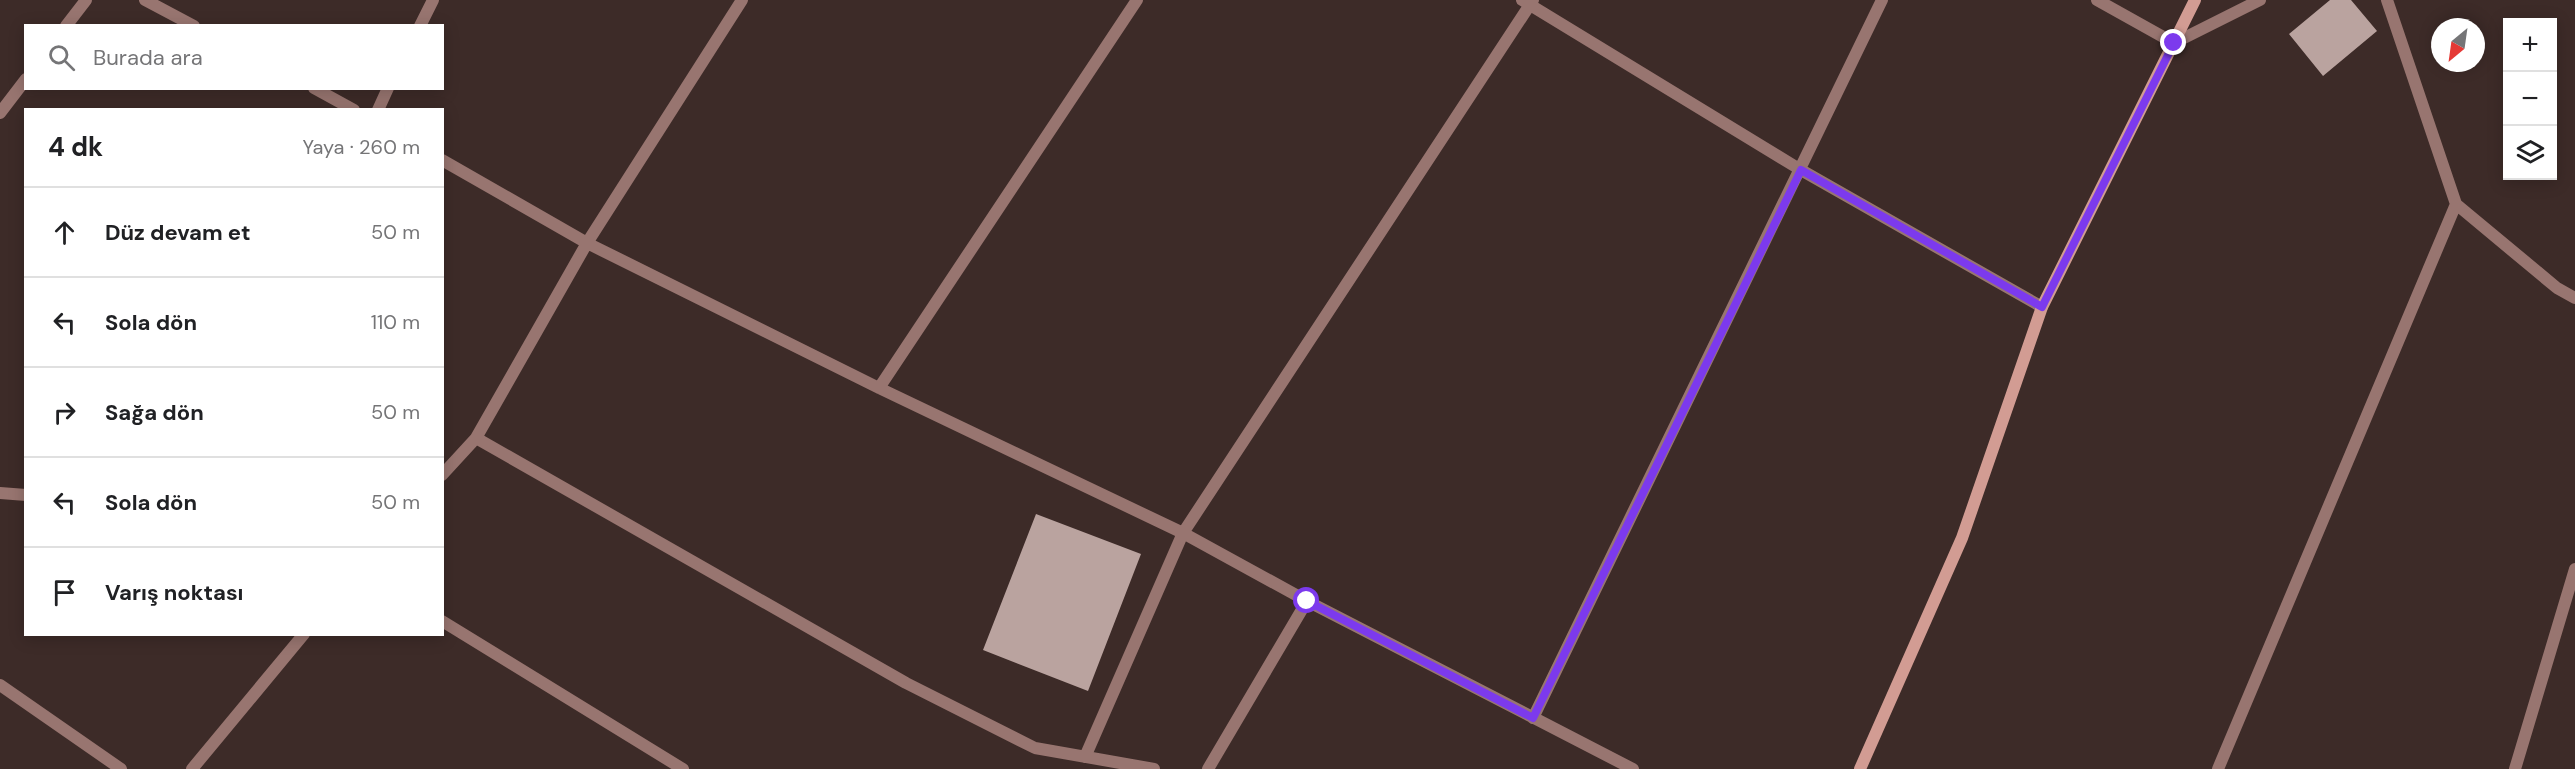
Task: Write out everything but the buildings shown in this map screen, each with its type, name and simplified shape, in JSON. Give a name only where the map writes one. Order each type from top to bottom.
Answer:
[{"type":"main road","points":[[1860,769],[1962,538],[2042,307],[2195,0]]},
{"type":"main road","points":[[2174,43],[2205,0]]},
{"type":"street","points":[[68,24],[86,0]]},
{"type":"street","points":[[145,0],[190,24]]},
{"type":"street","points":[[421,24],[433,0]]},
{"type":"street","points":[[444,473],[476,438],[586,243],[742,0]]},
{"type":"street","points":[[879,388],[1137,0]]},
{"type":"street","points":[[1533,718],[1882,0]]},
{"type":"street","points":[[2097,0],[2174,43],[2260,0]]},
{"type":"street","points":[[2387,0],[2456,204],[2557,288],[2575,298]]},
{"type":"street","points":[[1084,757],[1183,533],[1528,2],[1801,170],[2042,307]]},
{"type":"street","points":[[0,113],[24,82]]},
{"type":"street","points":[[318,90],[350,108]]},
{"type":"street","points":[[379,108],[387,90]]},
{"type":"street","points":[[444,161],[586,243],[879,388],[1183,533],[1307,601],[1633,769]]},
{"type":"street","points":[[2218,769],[2456,204]]},
{"type":"street","points":[[476,438],[906,683],[1035,748],[1154,769]]},
{"type":"street","points":[[0,493],[24,495]]},
{"type":"street","points":[[2514,769],[2575,569]]},
{"type":"street","points":[[1208,769],[1307,601]]},
{"type":"street","points":[[444,622],[683,769]]},
{"type":"street","points":[[192,769],[302,636]]},
{"type":"street","points":[[0,685],[121,769]]},
{"type":"route","points":[[1307,601],[1533,718],[1801,170],[2042,307],[2174,43]]}]
